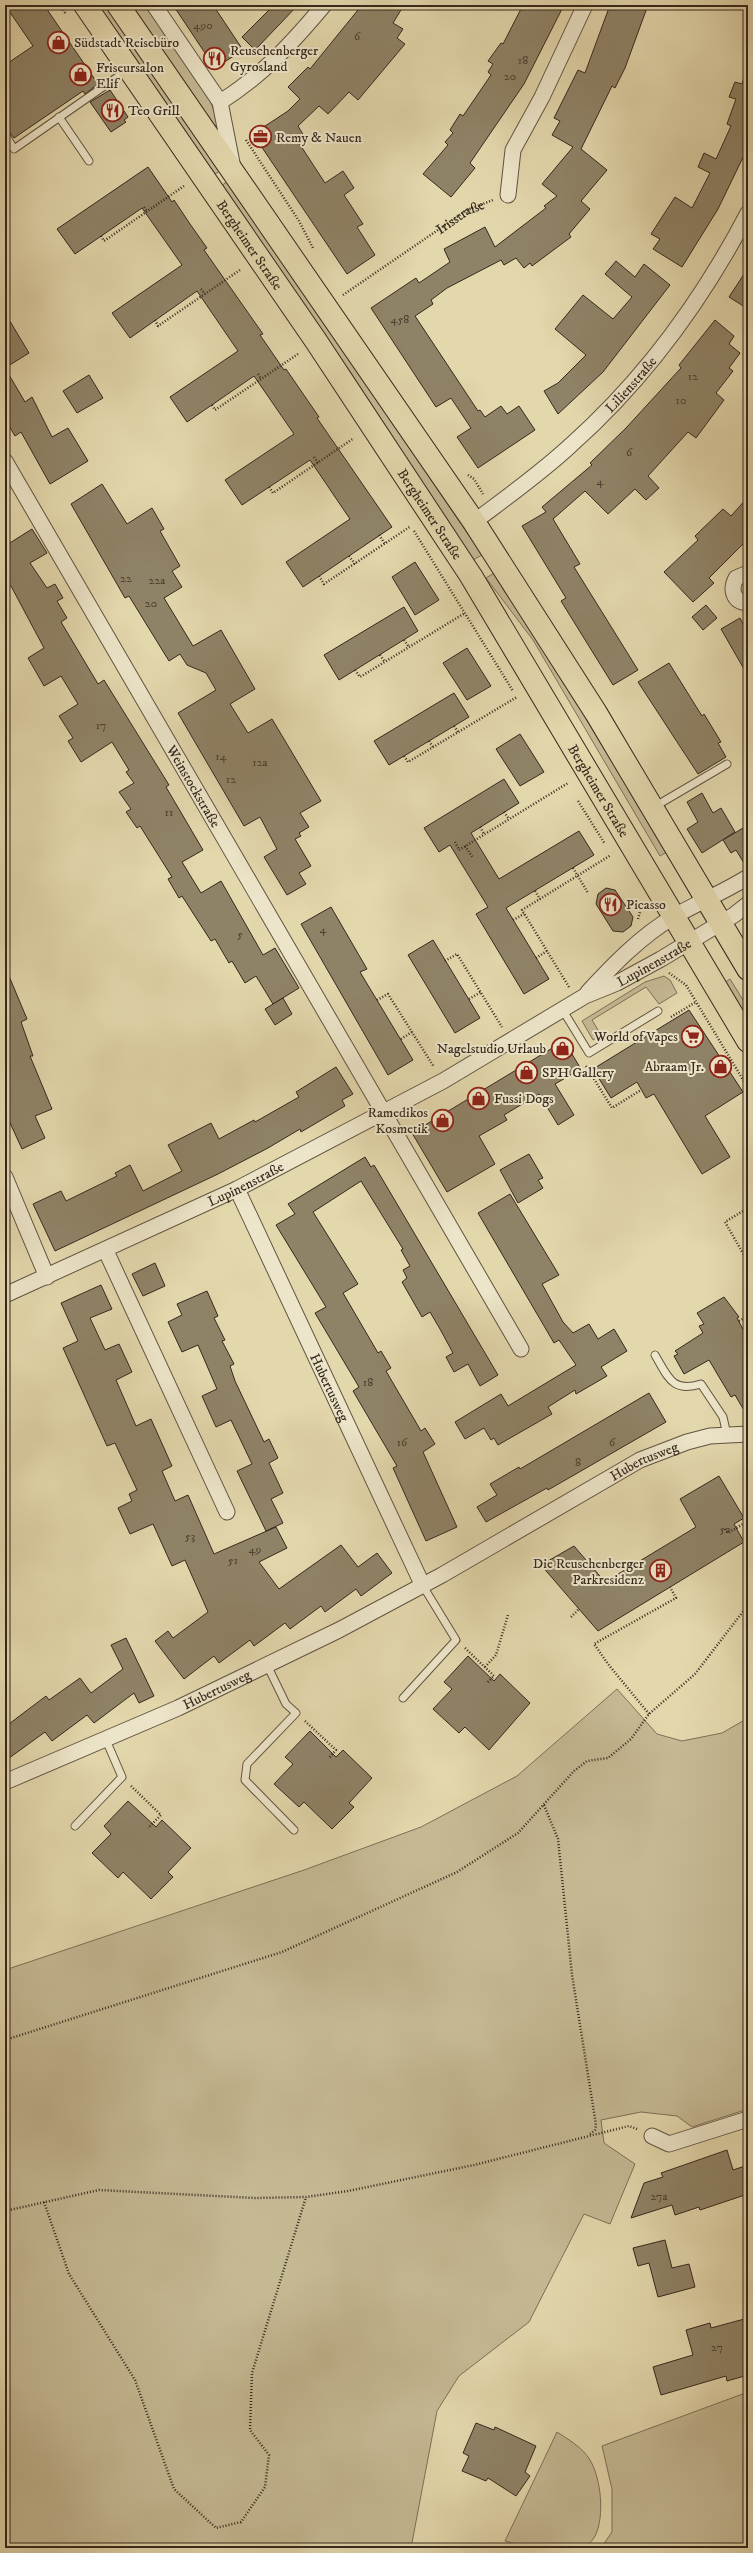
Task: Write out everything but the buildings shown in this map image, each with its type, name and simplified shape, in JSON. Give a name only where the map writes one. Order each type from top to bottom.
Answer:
[{"type":"main road","name":"Bergheimer Straße","points":[[85,5],[316,341],[467,570],[748,1041]]},
{"type":"main road","name":"Bergheimer Straße","points":[[118,5],[234,171],[474,522],[596,713],[706,900],[748,968]]},
{"type":"street","name":"Bergheimer Straße","points":[[154,5],[220,102],[234,171]]},
{"type":"street","points":[[220,102],[262,72],[292,42],[324,5]]},
{"type":"street","points":[[508,195],[513,150],[542,97],[585,5]]},
{"type":"street","name":"Lilienstraße","points":[[474,522],[521,487],[572,445],[638,377],[689,311],[748,213]]},
{"type":"street","name":"Weinstockstraße","points":[[5,461],[382,1112]]},
{"type":"street","points":[[748,573],[736,578],[732,585],[733,593],[737,599],[748,603]]},
{"type":"street","name":"Lupinenstraße","points":[[581,998],[618,959],[647,935],[673,917],[748,877]]},
{"type":"street","name":"Lupinenstraße","points":[[5,1295],[106,1251],[237,1189],[443,1081],[581,998],[617,983],[661,959],[748,904]]},
{"type":"street","points":[[382,1112],[521,1349]]},
{"type":"street","points":[[5,1177],[47,1277]]},
{"type":"street","name":"Hubertusweg","points":[[237,1189],[423,1586]]},
{"type":"street","points":[[106,1251],[226,1512]]},
{"type":"street","name":"Hubertusweg","points":[[5,1782],[106,1740],[267,1665],[423,1586],[640,1460],[687,1442],[727,1435],[748,1434]]},
{"type":"street","points":[[652,2136],[669,2144],[748,2120]]},
{"type":"lane","points":[[5,134],[14,149],[129,69]]},
{"type":"lane","points":[[59,117],[89,161]]},
{"type":"lane","points":[[652,808],[727,764]]},
{"type":"lane","points":[[562,1009],[588,1053],[658,1011]]},
{"type":"lane","points":[[655,1355],[673,1383],[685,1388],[701,1384],[723,1417],[727,1435]]},
{"type":"lane","points":[[403,1698],[456,1640],[423,1586]]},
{"type":"lane","points":[[267,1665],[286,1704],[296,1713],[247,1764],[244,1771],[245,1780],[249,1786],[294,1830]]},
{"type":"lane","points":[[75,1826],[122,1777],[106,1740]]},
{"type":"path","points":[[59,5],[67,16]]},
{"type":"path","points":[[180,180],[188,192]]},
{"type":"path","points":[[101,236],[104,241],[184,186]]},
{"type":"path","name":"Irisstraße","points":[[343,295],[467,210],[508,195]]},
{"type":"path","points":[[144,207],[147,211]]},
{"type":"path","points":[[236,264],[245,276]]},
{"type":"path","points":[[155,320],[158,326],[240,270]]},
{"type":"path","points":[[201,288],[205,294]]},
{"type":"path","points":[[293,347],[302,360]]},
{"type":"path","points":[[212,405],[215,410],[298,354]]},
{"type":"path","points":[[258,374],[261,379]]},
{"type":"path","points":[[349,432],[358,445]]},
{"type":"path","points":[[269,487],[273,493],[354,438]]},
{"type":"path","points":[[314,457],[318,463]]},
{"type":"path","points":[[408,520],[521,703]]},
{"type":"path","points":[[319,576],[324,584],[411,526]]},
{"type":"path","points":[[379,535],[385,544]]},
{"type":"path","points":[[349,556],[355,564]]},
{"type":"path","points":[[355,670],[360,677],[465,613]]},
{"type":"path","points":[[404,640],[408,647]]},
{"type":"path","points":[[380,655],[385,662]]},
{"type":"path","points":[[404,756],[408,762],[516,696]]},
{"type":"path","points":[[454,726],[458,732]]},
{"type":"path","points":[[429,741],[433,747]]},
{"type":"path","points":[[564,777],[572,790]]},
{"type":"path","points":[[455,842],[459,850],[568,783]]},
{"type":"path","points":[[576,796],[615,860]]},
{"type":"path","points":[[504,812],[509,819]]},
{"type":"path","points":[[480,827],[484,834]]},
{"type":"path","points":[[465,846],[473,858]]},
{"type":"path","points":[[581,998],[547,952],[522,910],[611,855]]},
{"type":"path","points":[[573,868],[588,893]]},
{"type":"path","points":[[535,891],[540,899]]},
{"type":"path","points":[[642,903],[638,921],[647,935]]},
{"type":"path","points":[[513,920],[524,914]]},
{"type":"path","points":[[536,958],[547,952]]},
{"type":"path","points":[[445,961],[457,954],[511,1041]]},
{"type":"path","points":[[661,959],[671,976],[679,979],[686,985],[748,1088]]},
{"type":"path","points":[[469,999],[480,992]]},
{"type":"path","points":[[377,1000],[388,994],[443,1081]]},
{"type":"path","points":[[675,1012],[678,1017]]},
{"type":"path","points":[[401,1039],[412,1032]]},
{"type":"path","points":[[588,1053],[586,1067],[612,1108],[641,1090]]},
{"type":"path","points":[[748,1208],[725,1222],[748,1262]]},
{"type":"path","points":[[739,1321],[748,1316]]},
{"type":"path","points":[[725,1529],[728,1533],[748,1521]]},
{"type":"path","points":[[649,1714],[608,1664],[594,1644],[676,1598],[670,1587]]},
{"type":"path","points":[[5,2040],[282,1952],[457,1872],[518,1833],[574,1770],[587,1761],[608,1758],[631,1739],[649,1714],[695,1674],[748,1605]]},
{"type":"path","points":[[571,1617],[579,1609]]},
{"type":"path","points":[[485,1667],[496,1656],[508,1615]]},
{"type":"path","points":[[456,1640],[494,1676],[487,1683]]},
{"type":"path","points":[[296,1713],[336,1750],[329,1758]]},
{"type":"path","points":[[122,1777],[161,1815],[148,1828]]},
{"type":"path","points":[[544,1805],[558,1839],[572,1975],[596,2125],[595,2130],[584,2138]]},
{"type":"path","points":[[5,2211],[99,2190],[255,2198],[306,2197],[397,2182],[629,2126],[652,2136]]},
{"type":"path","points":[[44,2202],[69,2274],[135,2380],[174,2489],[216,2528],[241,2522],[265,2487],[269,2455],[250,2430],[252,2373],[306,2197]]},
{"type":"shaded area","points":[[98,5],[106,5],[221,170],[214,175]]},
{"type":"shaded area","points":[[133,5],[147,5],[207,92],[218,123],[215,126],[137,15]]},
{"type":"shaded area","points":[[228,181],[482,555],[473,560],[351,373],[221,186]]},
{"type":"shaded area","points":[[494,573],[584,715],[667,852],[660,856],[533,640],[486,578]]},
{"type":"shaded area","points":[[664,976],[670,980],[677,993],[659,1004],[646,987],[592,1020],[601,1035],[593,1040],[582,1021],[645,982]]},
{"type":"shaded area","points":[[730,979],[748,1008],[748,1022],[724,983]]},
{"type":"shaded area","points":[[617,1689],[657,1734],[682,1741],[722,1733],[748,1718],[748,2109],[692,2127],[677,2116],[641,2112],[601,2120],[604,2143],[635,2164],[610,2224],[584,2214],[529,2322],[459,2376],[437,2411],[411,2548],[5,2548],[5,1970],[304,1870],[421,1827],[517,1776]]},
{"type":"shaded area","points":[[748,2392],[748,2548],[601,2548],[612,2532],[612,2489],[602,2446]]},
{"type":"shaded area","points":[[557,2432],[575,2444],[587,2456],[594,2468],[599,2487],[601,2508],[600,2519],[595,2536],[589,2543],[581,2548],[530,2548],[505,2541]]},
{"type":"place","name":"Südstadt Reisebüro","points":[[58,42]]},
{"type":"place","name":"Reuschenberger Gyrosland","points":[[215,58]]},
{"type":"place","name":"Friseursalon Elif","points":[[80,75]]},
{"type":"place","name":"Teo Grill","points":[[113,110]]},
{"type":"place","name":"Remy & Nauen","points":[[261,137]]},
{"type":"place","name":"Picasso","points":[[610,904]]},
{"type":"place","name":"World of Vapes","points":[[693,1036]]},
{"type":"place","name":"Nagelstudio Urlaub","points":[[562,1048]]},
{"type":"place","name":"Abraam Jr.","points":[[720,1066]]},
{"type":"place","name":"SPH Gallery","points":[[526,1072]]},
{"type":"place","name":"Fussi Dogs","points":[[479,1098]]},
{"type":"place","name":"Ramedikos Kosmetik","points":[[443,1120]]},
{"type":"place","name":"Die Reuschenberger Parkresidenz","points":[[660,1571]]}]
